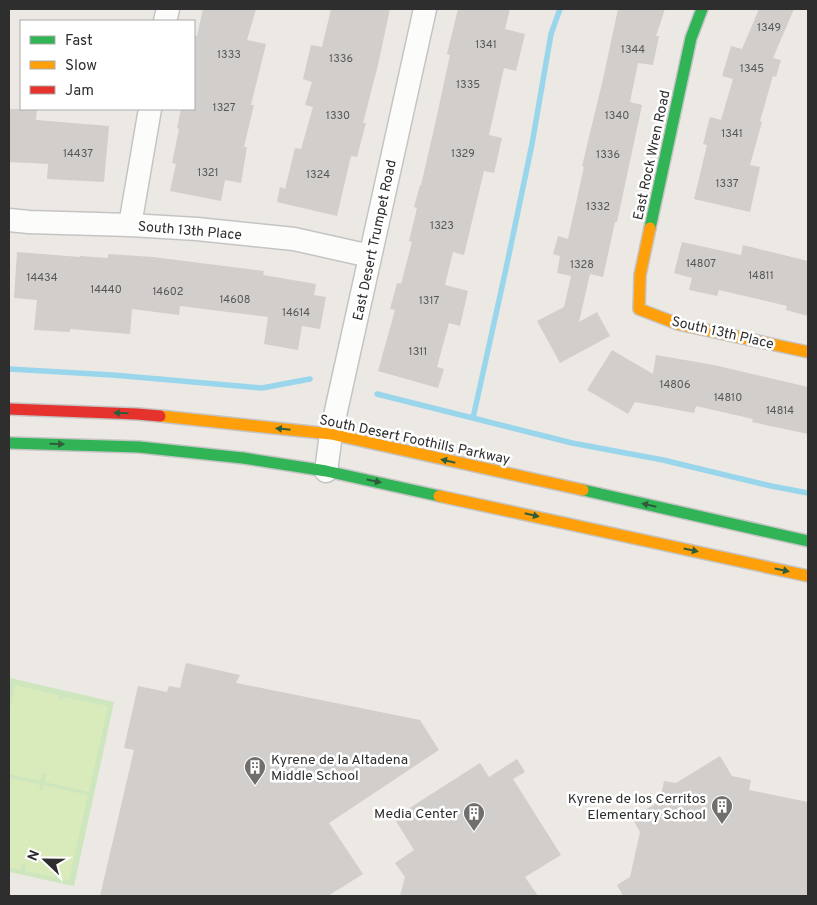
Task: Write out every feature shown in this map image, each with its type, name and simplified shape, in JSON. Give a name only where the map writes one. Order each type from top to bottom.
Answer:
[{"type":"street","name":"East Desert Trumpet Road","points":[[326,471],[331,434],[425,9]]},
{"type":"street","name":"East Rock Wren Road","points":[[639,309],[640,275],[691,38],[702,9]]},
{"type":"street","points":[[130,225],[150,110]]},
{"type":"street","name":"South 13th Place","points":[[9,220],[196,229],[294,239],[370,256]]},
{"type":"street","name":"South 13th Place","points":[[639,309],[678,324],[808,352]]},
{"type":"street","name":"South Desert Foothills Parkway","points":[[9,409],[137,414],[331,434],[764,535],[808,541]]},
{"type":"street","points":[[9,443],[139,447],[243,458],[326,471],[758,561],[808,576]]},
{"type":"green space","points":[[10,678],[114,702],[74,886],[9,872]]},
{"type":"green space","points":[[15,685],[59,695],[58,699],[63,700],[64,697],[108,706],[89,792],[45,782],[46,774],[42,773],[40,781],[9,774],[9,714]]},
{"type":"green space","points":[[9,778],[40,784],[39,790],[42,790],[44,785],[88,795],[69,880],[25,871],[26,865],[22,864],[21,870],[9,867]]},
{"type":"building","points":[[203,9],[256,9],[247,40],[266,44],[251,105],[254,105],[244,147],[247,147],[241,183],[225,180],[221,201],[170,191],[176,164],[172,163],[181,110],[195,110],[195,35],[197,36]]},
{"type":"building","points":[[331,9],[390,9],[363,123],[366,123],[357,157],[351,156],[337,216],[277,202],[280,187],[285,189],[295,148],[301,149],[313,107],[305,105],[312,82],[303,79],[311,45],[322,47]]},
{"type":"building","points":[[458,9],[510,9],[505,29],[525,34],[516,71],[504,68],[489,135],[502,138],[494,173],[484,171],[464,255],[453,252],[445,285],[468,291],[460,326],[449,323],[437,367],[444,369],[438,388],[378,371],[395,310],[390,309],[397,283],[401,284],[412,242],[409,241],[417,208],[414,207],[436,120],[450,55],[447,54]]},
{"type":"building","points":[[618,9],[665,9],[656,36],[659,36],[653,65],[638,63],[630,102],[642,105],[617,222],[615,222],[603,277],[590,274],[579,322],[597,312],[610,336],[560,363],[537,321],[564,307],[571,276],[557,273],[560,256],[553,254],[558,236],[568,239],[584,167],[582,166]]},
{"type":"building","points":[[759,9],[794,9],[773,58],[781,60],[776,77],[773,76],[750,165],[760,167],[750,212],[694,199],[707,145],[703,144],[710,117],[721,120],[733,79],[722,76],[731,46],[742,49]]},
{"type":"building","points":[[9,109],[37,110],[36,120],[109,126],[104,182],[47,179],[48,164],[9,162]]},
{"type":"building","points":[[682,242],[741,255],[743,245],[808,261],[808,316],[786,310],[787,306],[719,290],[717,296],[689,290],[692,278],[674,273]]},
{"type":"building","points":[[17,252],[80,257],[108,258],[108,254],[153,257],[264,271],[263,275],[316,284],[314,295],[326,297],[320,329],[302,326],[298,350],[264,344],[268,317],[180,306],[179,315],[132,309],[130,334],[70,329],[70,332],[34,330],[37,300],[14,298]]},
{"type":"building","points":[[612,350],[653,374],[656,355],[714,365],[808,387],[808,434],[752,422],[753,419],[696,406],[694,413],[635,402],[628,414],[587,390]]},
{"type":"building","name":"Kyrene de la Altadena Middle School","points":[[186,663],[240,675],[236,683],[420,720],[439,750],[329,823],[363,874],[328,896],[100,896],[134,750],[124,748],[138,686],[167,692],[169,686],[180,688]]},
{"type":"building","name":"Kyrene de los Cerritos Elementary School","points":[[720,756],[732,776],[751,780],[749,790],[808,802],[808,896],[623,896],[617,885],[630,877],[640,832],[632,818],[660,801],[664,781],[676,783]]},
{"type":"building","name":"Media Center","points":[[517,759],[525,772],[513,779],[561,855],[525,877],[538,896],[400,896],[405,877],[395,863],[414,850],[394,818],[480,763],[489,777]]},
{"type":"waterway","points":[[473,418],[532,144],[551,34],[560,9]]},
{"type":"waterway","points":[[9,369],[113,375],[262,388],[310,379]]},
{"type":"waterway","points":[[377,394],[572,443],[663,460],[808,493]]},
{"type":"traffic: fast","points":[[650,228],[691,38],[702,9]]},
{"type":"traffic: fast","points":[[9,443],[139,447],[243,458],[326,471],[439,496]]},
{"type":"traffic: fast","points":[[583,490],[808,541]]},
{"type":"traffic: slow","points":[[650,228],[640,275],[639,309],[678,324],[808,352]]},
{"type":"traffic: slow","points":[[160,416],[331,434],[583,490]]},
{"type":"traffic: slow","points":[[439,496],[808,576]]},
{"type":"traffic: jam","points":[[9,409],[160,416]]},
{"type":"place","name":"Kyrene de la Altadena Middle School","points":[[255,786]]},
{"type":"place","name":"Kyrene de los Cerritos Elementary School","points":[[722,825]]},
{"type":"place","name":"Media Center","points":[[474,832]]}]
